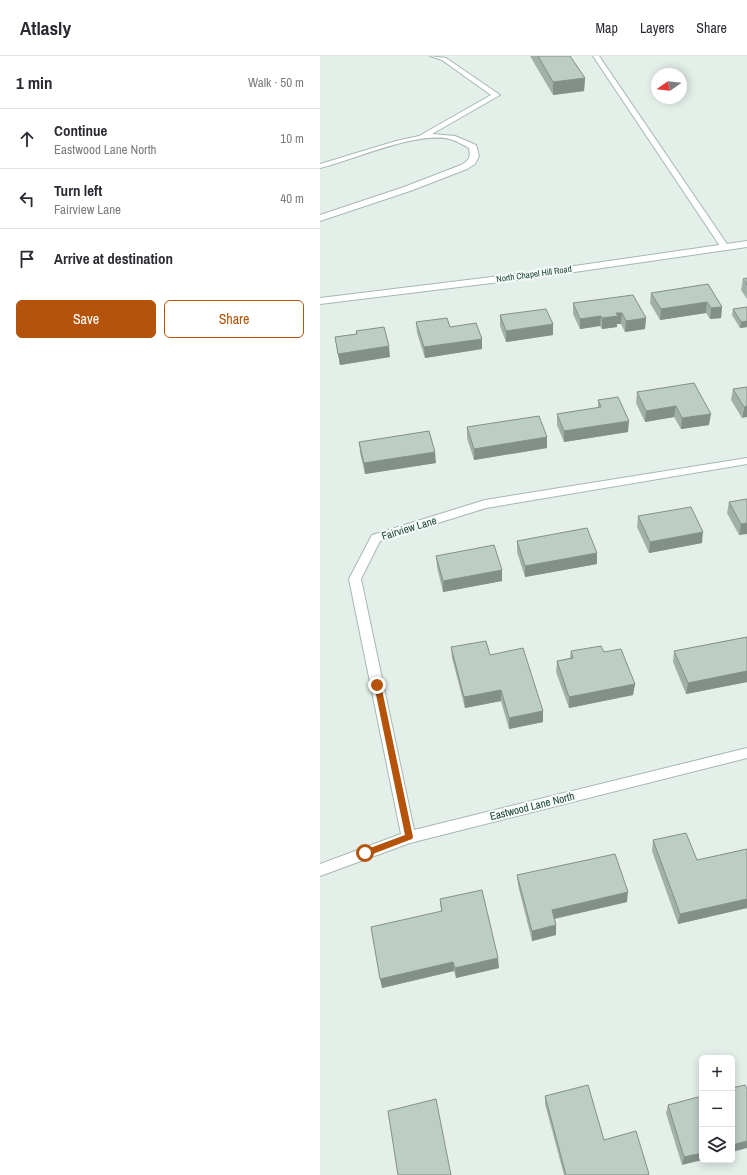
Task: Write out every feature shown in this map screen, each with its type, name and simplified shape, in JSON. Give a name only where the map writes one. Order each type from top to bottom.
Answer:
[{"type":"street","points":[[320,166],[420,137],[496,96],[444,59],[433,56]]},
{"type":"street","points":[[596,56],[726,248]]},
{"type":"street","points":[[320,218],[407,189],[464,167],[472,162],[475,156],[473,147],[456,138],[445,136],[420,137]]},
{"type":"street","name":"North Chapel Hill Road","points":[[320,301],[532,275],[747,244]]},
{"type":"street","name":"Fairview Lane","points":[[409,837],[355,579],[376,538],[485,504],[747,461]]},
{"type":"street","name":"Eastwood Lane North","points":[[320,870],[409,837],[747,753]]},
{"type":"building","points":[[538,56],[570,56],[585,78],[553,82]]},
{"type":"building","points":[[747,278],[747,285],[743,279]]},
{"type":"building","points":[[708,284],[722,307],[711,308],[707,302],[661,309],[651,293]]},
{"type":"building","points":[[633,295],[646,318],[626,321],[622,313],[616,313],[618,316],[602,318],[601,316],[580,319],[573,303]]},
{"type":"building","points":[[747,307],[747,321],[741,322],[733,309]]},
{"type":"building","points":[[546,309],[553,324],[506,331],[500,315]]},
{"type":"building","points":[[447,318],[450,327],[476,323],[482,339],[424,347],[416,322]]},
{"type":"building","points":[[384,327],[389,346],[338,354],[335,337],[357,334],[356,331]]},
{"type":"building","points":[[694,383],[711,414],[682,418],[676,406],[646,411],[637,392]]},
{"type":"building","points":[[747,387],[747,406],[744,407],[733,389]]},
{"type":"building","points":[[618,397],[629,421],[564,431],[557,414],[601,407],[598,400]]},
{"type":"building","points":[[539,416],[547,437],[474,449],[467,427]]},
{"type":"building","points":[[429,431],[435,452],[364,463],[359,442]]},
{"type":"building","points":[[747,499],[747,523],[741,524],[729,502]]},
{"type":"building","points":[[691,507],[703,532],[650,542],[638,516]]},
{"type":"building","points":[[587,528],[597,553],[525,566],[517,541]]},
{"type":"building","points":[[494,545],[502,570],[443,581],[436,556]]},
{"type":"building","points":[[747,637],[747,671],[688,683],[674,651]]},
{"type":"building","points":[[486,641],[490,655],[523,648],[543,711],[509,718],[501,690],[464,697],[451,647]]},
{"type":"building","points":[[601,646],[604,652],[621,649],[635,684],[569,697],[557,661],[573,658],[571,651]]},
{"type":"building","points":[[686,833],[697,860],[747,849],[747,899],[680,914],[653,840]]},
{"type":"building","points":[[615,854],[628,892],[552,910],[556,925],[532,931],[517,875]]},
{"type":"building","points":[[482,890],[498,958],[455,968],[453,962],[380,979],[371,927],[442,911],[440,899]]},
{"type":"building","points":[[588,1085],[604,1140],[636,1131],[649,1174],[566,1175],[545,1096]]},
{"type":"building","points":[[745,1085],[747,1089],[747,1141],[735,1144],[735,1091],[735,1087]]},
{"type":"building","points":[[699,1097],[699,1154],[684,1157],[668,1105]]},
{"type":"building","points":[[436,1099],[451,1175],[398,1175],[388,1111]]},
{"type":"route","points":[[365,853],[409,837],[377,685]]}]
